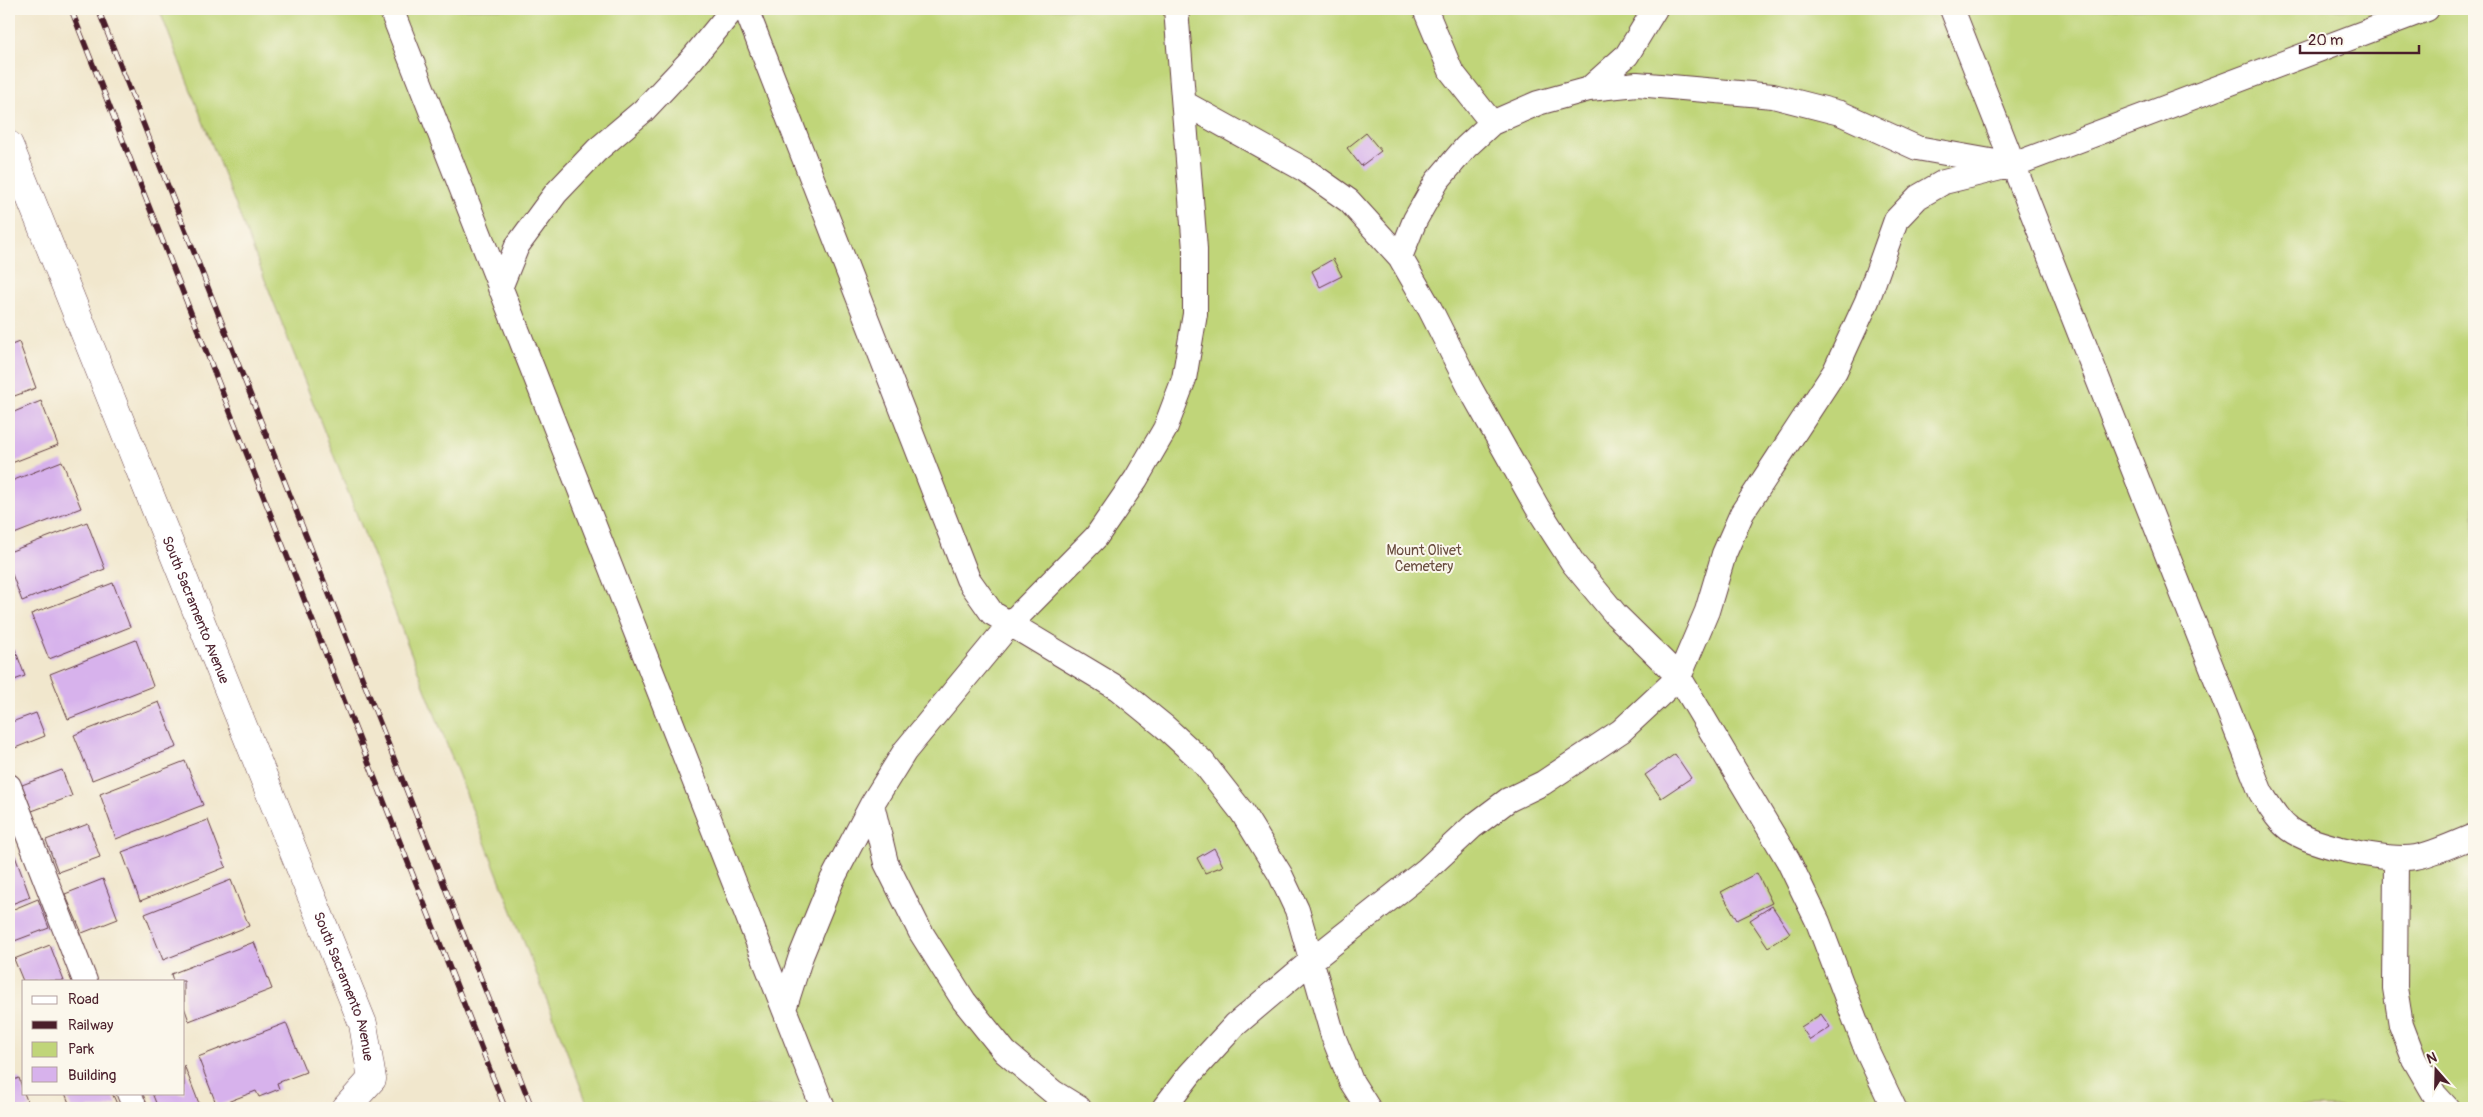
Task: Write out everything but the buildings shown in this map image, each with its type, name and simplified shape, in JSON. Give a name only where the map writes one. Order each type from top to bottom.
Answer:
[{"type":"street","name":"South Sacramento Avenue","points":[[9,145],[363,1024],[372,1080],[346,1108]]},
{"type":"lane","points":[[391,9],[823,1108]]},
{"type":"lane","points":[[500,288],[518,246],[556,193],[597,150],[649,104],[692,59],[733,9]]},
{"type":"lane","points":[[746,9],[968,579],[992,613],[1117,688],[1202,761],[1242,812],[1280,874],[1298,910],[1333,1036],[1351,1081],[1368,1108]]},
{"type":"lane","points":[[784,1009],[802,956],[832,880],[872,804],[905,751],[1009,624],[1096,537],[1136,479],[1160,438],[1184,378],[1195,314],[1195,248],[1176,9]]},
{"type":"lane","points":[[1425,9],[1451,70],[1492,124]]},
{"type":"lane","points":[[1589,89],[1627,55],[1655,9]]},
{"type":"lane","points":[[1952,9],[2261,793],[2274,813],[2290,830],[2350,851],[2396,859],[2416,857],[2474,836]]},
{"type":"lane","points":[[1164,1108],[1190,1074],[1235,1025],[1311,961],[1426,870],[1472,827],[1508,800],[1543,783],[1577,762],[1621,730],[1679,677],[1707,611],[1724,554],[1742,513],[1835,372],[1868,301],[1896,220],[1918,197],[1944,182],[2014,165],[2427,9]]},
{"type":"lane","points":[[1400,257],[1415,220],[1437,181],[1466,147],[1492,124],[1538,104],[1589,89],[1636,84],[1773,96],[1840,113],[1918,148],[2014,165]]},
{"type":"lane","points":[[1184,103],[1304,170],[1349,201],[1400,257],[1430,309],[1470,388],[1537,507],[1573,563],[1616,615],[1679,677],[1788,860],[1818,922],[1867,1051],[1894,1108]]},
{"type":"lane","points":[[9,786],[85,980]]},
{"type":"lane","points":[[872,804],[886,863],[920,931],[964,1001],[1005,1052],[1053,1092],[1079,1108]]},
{"type":"lane","points":[[2396,859],[2395,988],[2400,1025],[2414,1059],[2446,1108]]},
{"type":"lane","points":[[129,1094],[135,1108]]},
{"type":"green space","name":"Mount Olivet Cemetery","points":[[159,9],[2474,9],[2474,1108],[589,1108]]},
{"type":"railway","points":[[71,9],[505,1108]]},
{"type":"railway","points":[[98,9],[532,1108]]}]
